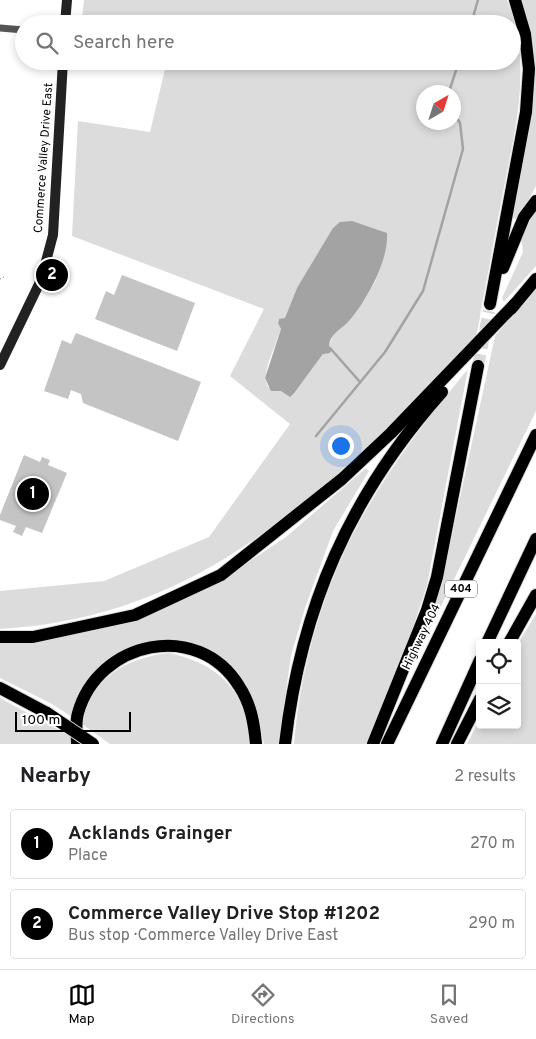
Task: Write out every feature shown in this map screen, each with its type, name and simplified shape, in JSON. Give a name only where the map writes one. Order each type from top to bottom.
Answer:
[{"type":"highway","points":[[515,0],[519,15]]},
{"type":"highway","points":[[521,20],[525,34],[529,69],[526,112],[490,307],[507,255],[524,217],[536,201]]},
{"type":"highway","points":[[286,744],[302,646],[320,590],[361,502],[401,442],[536,279]]},
{"type":"highway","points":[[0,638],[33,637],[135,615],[221,575],[342,479],[391,433],[515,304]]},
{"type":"highway","points":[[373,744],[432,593],[445,543],[478,366]]},
{"type":"highway","name":"Highway 404","points":[[387,744],[536,435]]},
{"type":"highway","points":[[490,639],[536,538]]},
{"type":"highway","points":[[511,639],[536,595]]},
{"type":"highway","points":[[77,744],[77,715],[96,678],[128,653],[168,645],[186,648],[206,655],[234,680],[252,715],[256,744]]},
{"type":"highway","points":[[442,744],[476,669]]},
{"type":"highway","points":[[0,688],[47,713],[93,744]]},
{"type":"highway","points":[[457,744],[476,707]]},
{"type":"street","points":[[65,15],[66,0]]},
{"type":"street","points":[[0,28],[15,29]]},
{"type":"street","name":"Commerce Valley Drive East","points":[[0,365],[41,280],[53,235],[62,70]]},
{"type":"path","points":[[0,279],[4,277]]},
{"type":"shaded area","points":[[84,0],[507,0],[512,15],[82,15]]},
{"type":"shaded area","points":[[520,0],[536,0],[536,186],[518,219],[510,217],[527,126]]},
{"type":"shaded area","points":[[165,70],[520,70],[515,132],[479,325],[474,339],[469,345],[394,422],[350,463],[262,534],[216,564],[168,589],[116,608],[61,622],[0,629],[0,591],[104,581],[209,537],[290,424],[230,376],[264,309],[72,236],[78,121],[150,132]],"holes":[[[387,243],[375,282],[364,301],[347,322],[333,335],[329,346],[295,392],[268,387],[265,378],[281,329],[278,322],[279,319],[285,319],[297,288]]]},
{"type":"shaded area","points":[[536,207],[536,266],[504,302],[502,298],[523,252],[521,234]]},
{"type":"shaded area","points":[[352,221],[387,233],[384,256],[375,281],[362,304],[347,323],[331,338],[329,346],[332,349],[330,353],[323,354],[295,392],[290,397],[281,391],[271,391],[265,378],[281,329],[278,323],[279,319],[285,318],[297,288],[333,228],[340,222]]},
{"type":"shaded area","points":[[536,288],[536,411],[423,643],[418,641],[440,583],[450,544],[495,336]]},
{"type":"shaded area","points":[[468,369],[427,585],[410,636],[366,744],[294,744],[297,713],[309,652],[318,621],[340,562],[353,534],[390,471]]},
{"type":"shaded area","points":[[366,468],[369,471],[333,531],[305,608],[291,656],[278,744],[264,744],[257,713],[250,694],[240,676],[229,664],[207,650],[176,641],[155,641],[136,644],[119,652],[103,664],[90,679],[72,717],[52,704],[0,678],[0,644],[38,642],[128,620],[244,565],[286,537]]},
{"type":"shaded area","points":[[536,614],[536,744],[467,744],[476,726],[476,729],[521,729],[521,639]]},
{"type":"shaded area","points":[[169,653],[203,664],[227,683],[243,709],[250,744],[110,744],[82,724],[86,708],[93,694],[112,673],[138,660]]},
{"type":"shaded area","points":[[0,698],[70,736],[71,744],[0,744]]},
{"type":"building","points":[[122,275],[195,303],[177,351],[95,319],[106,291],[114,295]]},
{"type":"building","points":[[76,333],[201,382],[178,441],[83,403],[81,394],[71,390],[68,399],[44,391],[62,340],[71,344]]},
{"type":"building","points":[[24,455],[40,462],[42,457],[50,460],[48,465],[67,473],[42,533],[26,527],[22,536],[13,532],[16,526],[0,520],[0,515]]},
{"type":"waterway","points":[[474,15],[478,0]]},
{"type":"waterway","points":[[451,85],[456,70]]},
{"type":"waterway","points":[[316,436],[385,352],[423,291],[463,149],[461,130]]},
{"type":"waterway","points":[[330,348],[360,382]]},
{"type":"tunnel","points":[[478,366],[489,311]]},
{"type":"place","name":"Commerce Valley Drive Stop #1202","points":[[52,275]]},
{"type":"place","name":"Acklands Grainger","points":[[33,494]]}]
